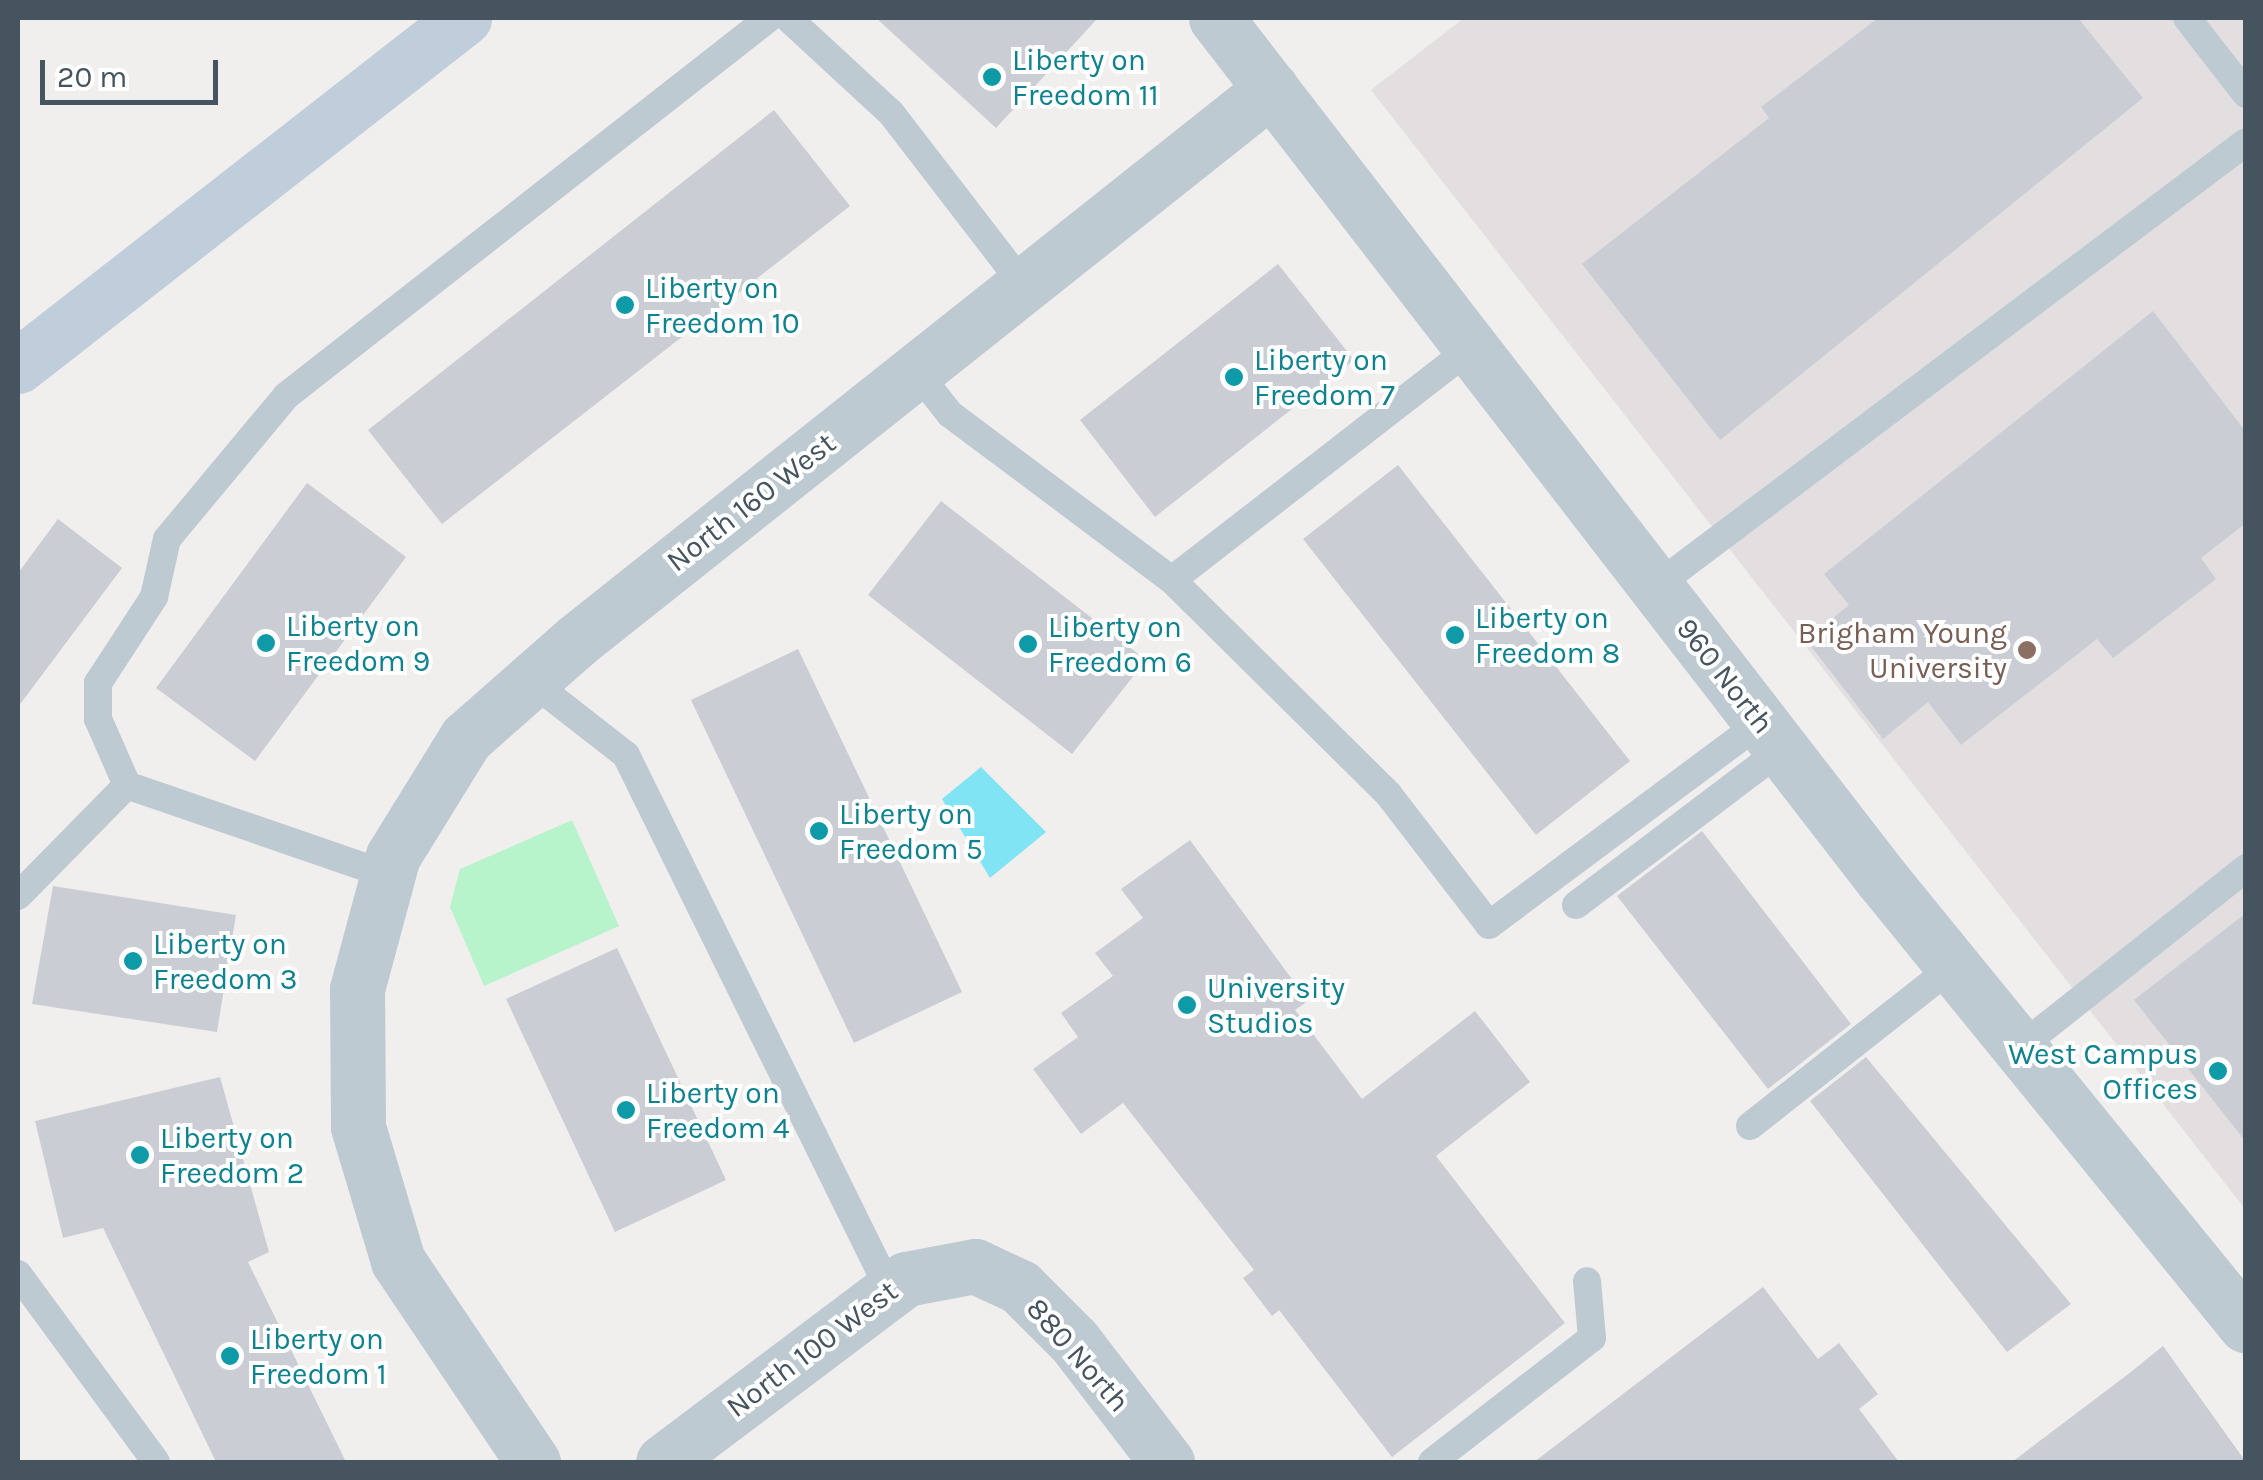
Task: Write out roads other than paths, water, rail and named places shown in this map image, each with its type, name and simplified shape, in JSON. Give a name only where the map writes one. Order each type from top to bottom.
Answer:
[{"type":"main road","points":[[18,366],[464,18]]},
{"type":"street","name":"960 North","points":[[1216,18],[1952,966],[2246,1326]]},
{"type":"street","name":"North 160 West","points":[[534,1462],[398,1260],[358,1128],[356,1007],[388,875],[466,738],[531,680],[1271,89]]},
{"type":"street","name":"North 100 West","points":[[663,1462],[906,1278],[975,1266]]},
{"type":"street","name":"880 North","points":[[975,1266],[1020,1287],[1074,1341],[1166,1462]]},
{"type":"lane","points":[[388,875],[126,785],[102,733],[98,683],[154,597],[167,538],[286,396],[769,18]]},
{"type":"lane","points":[[788,18],[891,113],[1024,286]]},
{"type":"lane","points":[[2187,18],[2246,94]]},
{"type":"lane","points":[[1656,586],[2246,142]]},
{"type":"lane","points":[[1172,580],[1471,348]]},
{"type":"lane","points":[[916,371],[950,414],[1172,580],[1389,794],[1489,924],[1771,735]]},
{"type":"lane","points":[[531,680],[626,755],[890,1291]]},
{"type":"lane","points":[[1576,904],[1771,735]]},
{"type":"lane","points":[[18,896],[126,785]]},
{"type":"lane","points":[[2020,1048],[2246,868]]},
{"type":"lane","points":[[1750,1126],[1952,966]]},
{"type":"lane","points":[[18,1274],[156,1462]]},
{"type":"lane","points":[[1432,1462],[1592,1338],[1587,1281]]},
{"type":"water","points":[[981,767],[1046,832],[990,878],[942,799]]},
{"type":"place","name":"Liberty on Freedom 11","points":[[992,77]]},
{"type":"place","name":"Liberty on Freedom 10","points":[[625,305]]},
{"type":"place","name":"Liberty on Freedom 7","points":[[1234,377]]},
{"type":"place","name":"Liberty on Freedom 8","points":[[1455,635]]},
{"type":"place","name":"Liberty on Freedom 9","points":[[266,643]]},
{"type":"place","name":"Liberty on Freedom 6","points":[[1028,644]]},
{"type":"place","name":"Brigham Young University","points":[[2027,650]]},
{"type":"place","name":"Liberty on Freedom 5","points":[[819,831]]},
{"type":"place","name":"Liberty on Freedom 3","points":[[133,961]]},
{"type":"place","name":"University Studios","points":[[1187,1005]]},
{"type":"place","name":"West Campus Offices","points":[[2218,1071]]},
{"type":"place","name":"Liberty on Freedom 4","points":[[626,1110]]},
{"type":"place","name":"Liberty on Freedom 2","points":[[140,1155]]},
{"type":"place","name":"Liberty on Freedom 1","points":[[230,1356]]}]
